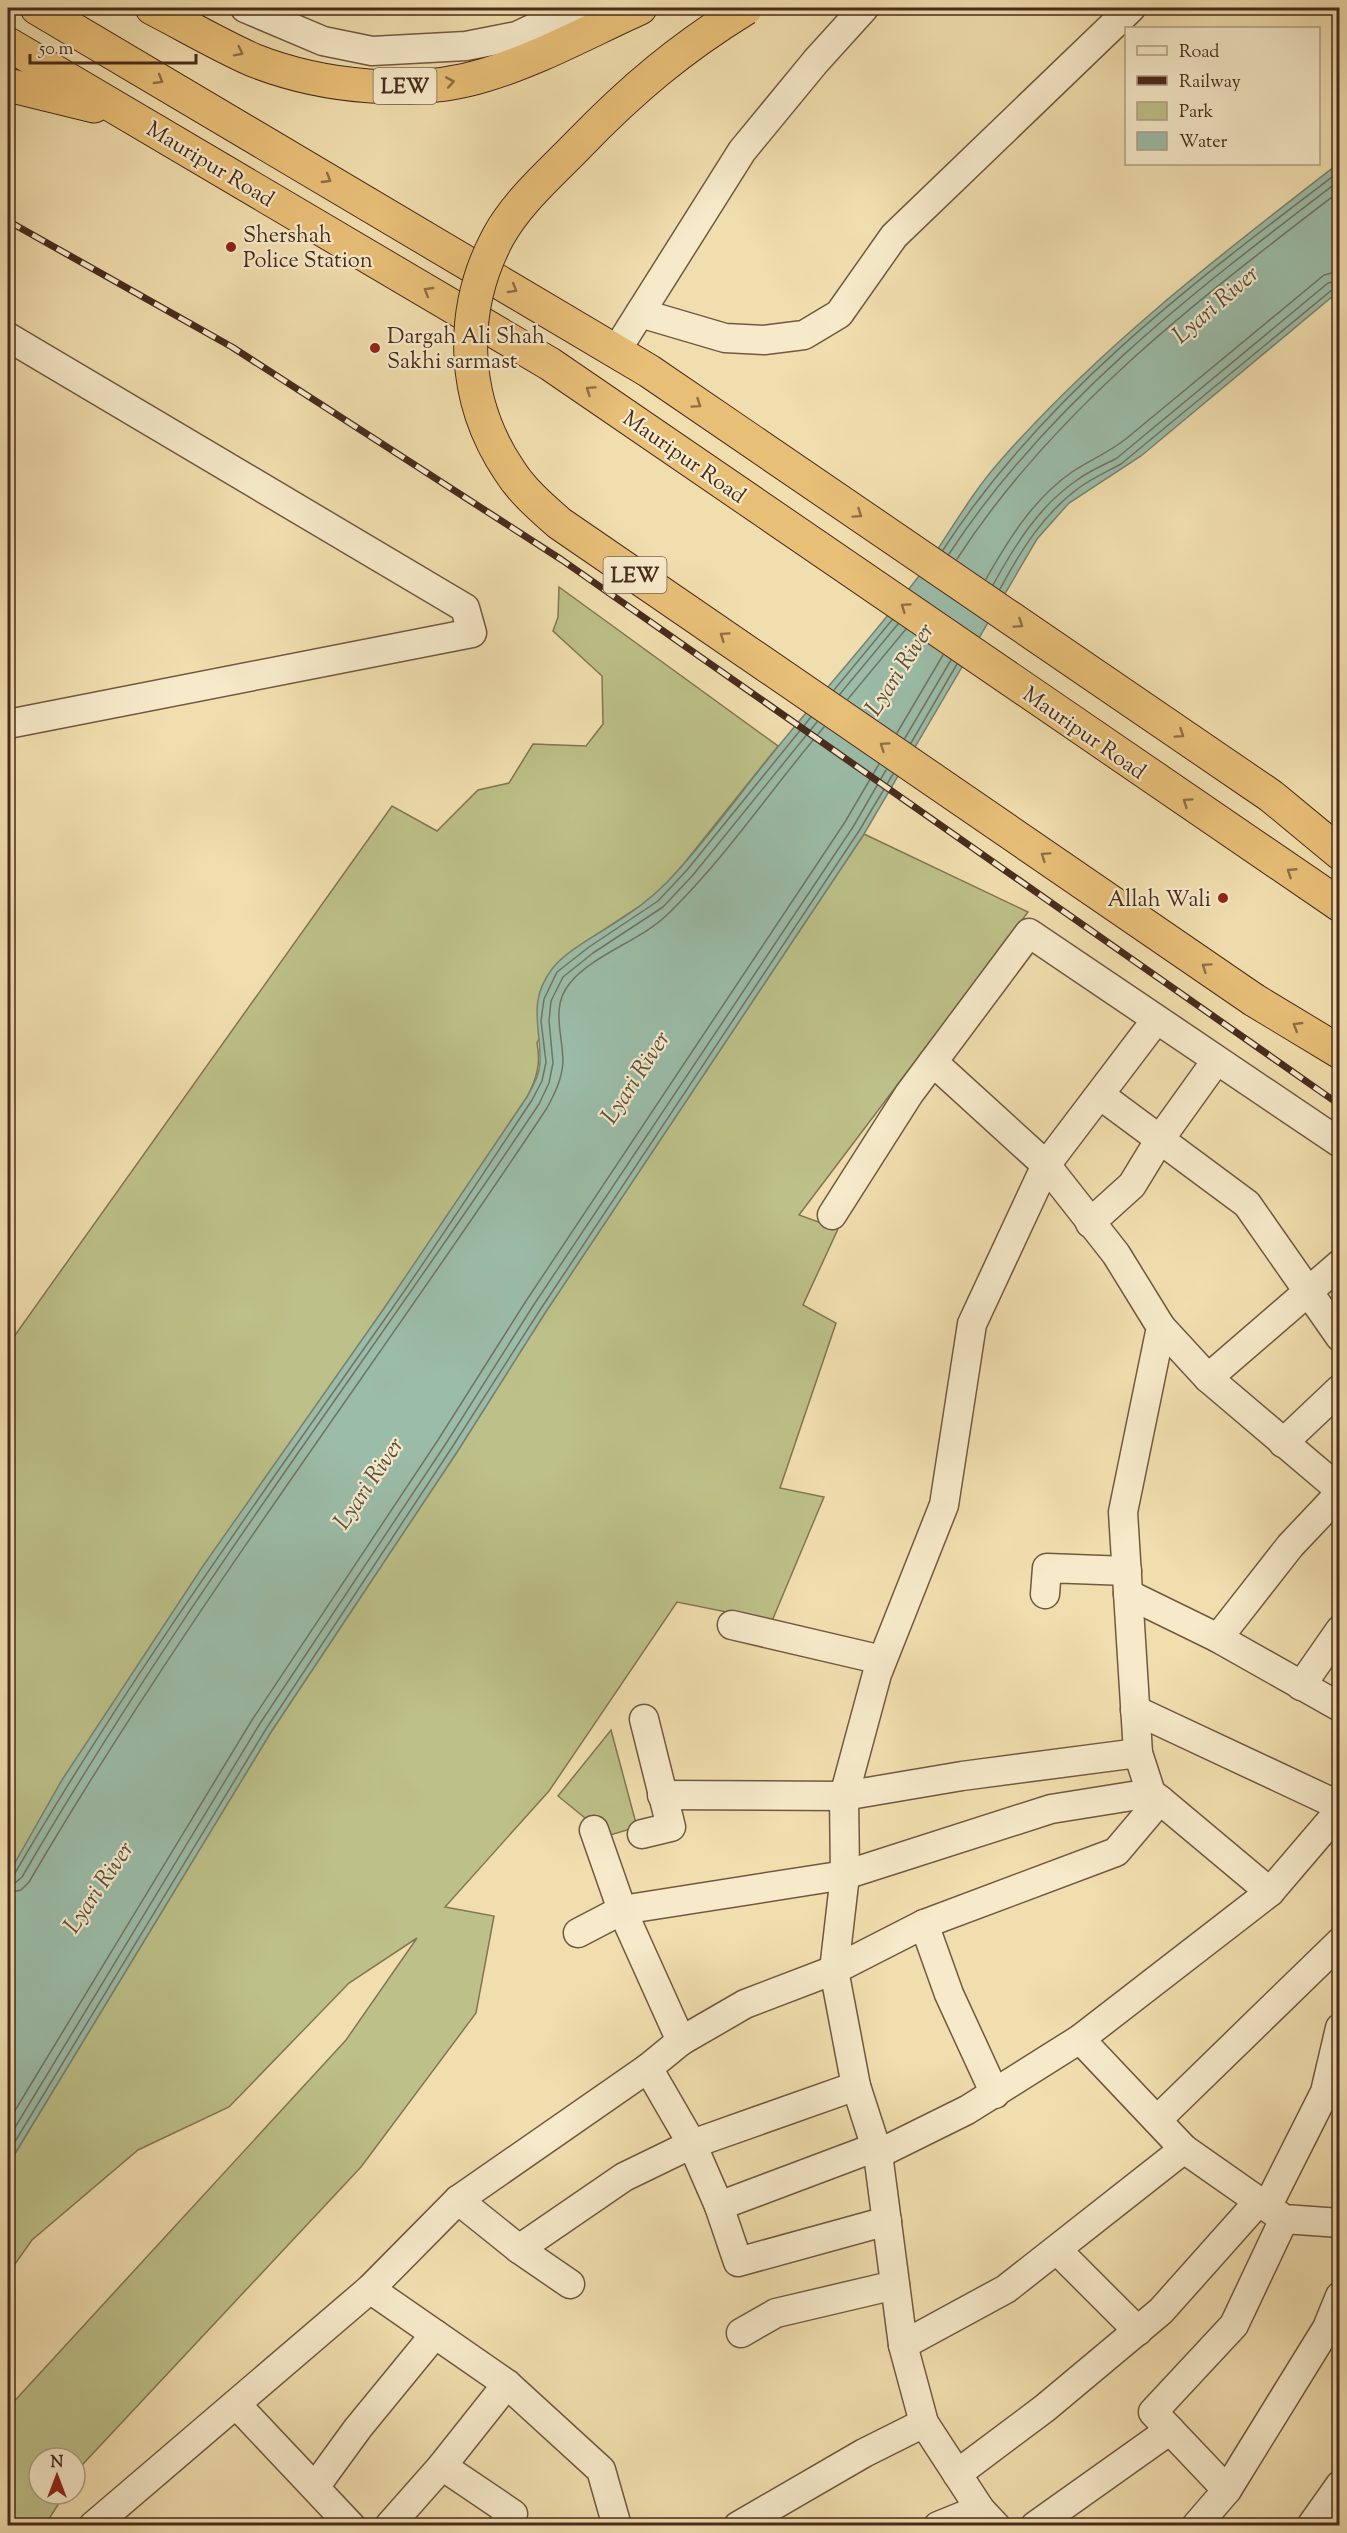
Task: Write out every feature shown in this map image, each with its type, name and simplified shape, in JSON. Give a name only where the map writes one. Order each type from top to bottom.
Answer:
[{"type":"highway","name":"Mauripur Road","points":[[37,8],[649,371],[1271,796],[1340,853]]},
{"type":"highway","name":"LEW","points":[[160,12],[254,60],[318,79],[374,87],[436,84],[484,76],[538,55],[640,8]]},
{"type":"highway","name":"LEW","points":[[746,8],[662,65],[622,100],[518,207],[498,236],[483,268],[474,302],[470,338],[474,385],[479,408],[492,441],[510,472],[532,499],[559,523],[1254,1000],[1340,1052]]},
{"type":"highway","name":"Mauripur Road","points":[[8,44],[550,364],[629,416],[1235,835],[1335,893]]},
{"type":"highway","points":[[8,85],[128,114]]},
{"type":"street","points":[[245,8],[323,41],[372,51],[421,50],[517,36],[576,8]]},
{"type":"street","points":[[616,351],[742,152],[816,61],[864,8]]},
{"type":"street","points":[[640,313],[725,338],[764,340],[804,335],[839,314],[894,236],[1131,8]]},
{"type":"street","points":[[8,337],[465,608],[472,633],[8,724]]},
{"type":"street","points":[[832,1215],[909,1094],[1029,933],[1340,1143]]},
{"type":"street","points":[[938,2526],[988,2517],[924,2423],[903,2345],[877,2150],[856,2086],[834,1970],[845,1875],[844,1797],[882,1660],[944,1505],[972,1324],[1046,1165],[1156,1020]]},
{"type":"street","points":[[1090,1223],[1132,1185],[1160,1140],[1216,1061]]},
{"type":"street","points":[[933,1062],[1046,1165],[1116,1254],[1161,1328],[1208,1378],[1340,1492],[1290,1546],[1218,1638]]},
{"type":"street","points":[[1100,1095],[1247,1203],[1340,1337]]},
{"type":"street","points":[[1208,1378],[1340,1264]]},
{"type":"street","points":[[1161,1328],[1123,1512],[1138,1753],[1155,1796],[1270,1892]]},
{"type":"street","points":[[1283,1443],[1340,1389]]},
{"type":"street","points":[[1046,1594],[1047,1568],[1128,1582],[1218,1638],[1340,1707]]},
{"type":"street","points":[[732,1625],[882,1660]]},
{"type":"street","points":[[1301,1686],[1340,1630]]},
{"type":"street","points":[[719,2206],[877,2150],[995,2094],[1080,2038],[1270,1892],[1340,1808],[1135,1710]]},
{"type":"street","points":[[642,1834],[671,1827],[644,1719]]},
{"type":"street","points":[[662,1795],[844,1797],[962,1776],[1138,1753]]},
{"type":"street","points":[[578,1933],[622,1910],[845,1875],[1051,1809],[1155,1796]]},
{"type":"street","points":[[93,2526],[370,2289],[458,2200],[648,2068],[681,2042],[746,2004],[834,1970],[924,1924],[1116,1852],[1155,1796]]},
{"type":"street","points":[[594,1830],[622,1910],[681,2042]]},
{"type":"street","points":[[924,1924],[950,1994],[995,2094]]},
{"type":"street","points":[[1157,2120],[1340,1942]]},
{"type":"street","points":[[1227,2490],[1153,2412],[1234,2325],[1270,2209],[1325,2091],[1340,2028]]},
{"type":"street","points":[[1080,2038],[1184,2149],[1270,2209],[1340,2223]]},
{"type":"street","points":[[648,2068],[692,2145],[719,2206],[738,2262],[887,2221]]},
{"type":"street","points":[[519,2249],[624,2177],[692,2145],[856,2086]]},
{"type":"street","points":[[903,2345],[1006,2289],[1184,2149]]},
{"type":"street","points":[[458,2200],[519,2249],[570,2284]]},
{"type":"street","points":[[957,2474],[1045,2408],[1161,2312],[1270,2209]]},
{"type":"street","points":[[1057,2250],[1138,2331]]},
{"type":"street","points":[[741,2333],[776,2313],[896,2285]]},
{"type":"street","points":[[370,2289],[507,2384],[601,2470],[617,2526]]},
{"type":"street","points":[[1196,2526],[1227,2490],[1333,2331],[1340,2296]]},
{"type":"street","points":[[315,2487],[358,2428],[435,2334]]},
{"type":"street","points":[[389,2526],[442,2466],[507,2384]]},
{"type":"street","points":[[236,2404],[351,2526]]},
{"type":"street","points":[[756,2521],[864,2454],[924,2423]]},
{"type":"street","points":[[1035,2526],[1170,2430]]},
{"type":"street","points":[[442,2466],[513,2514],[503,2526]]},
{"type":"street","points":[[1311,2526],[1340,2485]]},
{"type":"green space","points":[[559,587],[778,746],[682,866],[654,897],[585,942],[537,1043],[539,1058],[537,1071],[527,1097],[143,1658],[51,1802],[8,1875],[8,1345],[392,806],[437,831],[478,790],[509,783],[533,744],[586,746],[603,724],[602,676],[553,631],[558,617]]},
{"type":"green space","points":[[864,834],[1028,912],[799,1215],[838,1229],[803,1305],[836,1323],[780,1488],[824,1497],[772,1621],[677,1602],[549,1791],[445,1907],[494,1916],[476,2013],[361,2167],[87,2460],[87,2446],[27,2446],[27,2506],[57,2506],[45,2525],[8,2525],[8,2408],[346,2040],[417,1938],[349,1983],[229,2107],[138,2150],[32,2240],[8,2274],[8,2165],[271,1732],[457,1452],[545,1313]]},
{"type":"green space","points":[[611,1730],[637,1827],[607,1836],[558,1796]]},
{"type":"water","name":"Lyari River","points":[[1339,163],[1339,291],[1141,456],[1069,503],[1037,539],[864,834],[545,1313],[457,1452],[271,1732],[8,2165],[8,1875],[62,1780],[203,1566],[385,1307],[527,1097],[540,1066],[537,1004],[544,981],[552,969],[567,955],[640,906],[675,874],[902,598],[989,474],[1038,419],[1078,379],[1162,304]]},
{"type":"railway","points":[[8,221],[232,347],[562,560],[1340,1105]]},
{"type":"place","name":"Shershah Police Station","points":[[231,247]]},
{"type":"place","name":"Dargah Ali Shah Sakhi sarmast","points":[[375,348]]},
{"type":"place","name":"Allah Wali","points":[[1223,898]]}]
